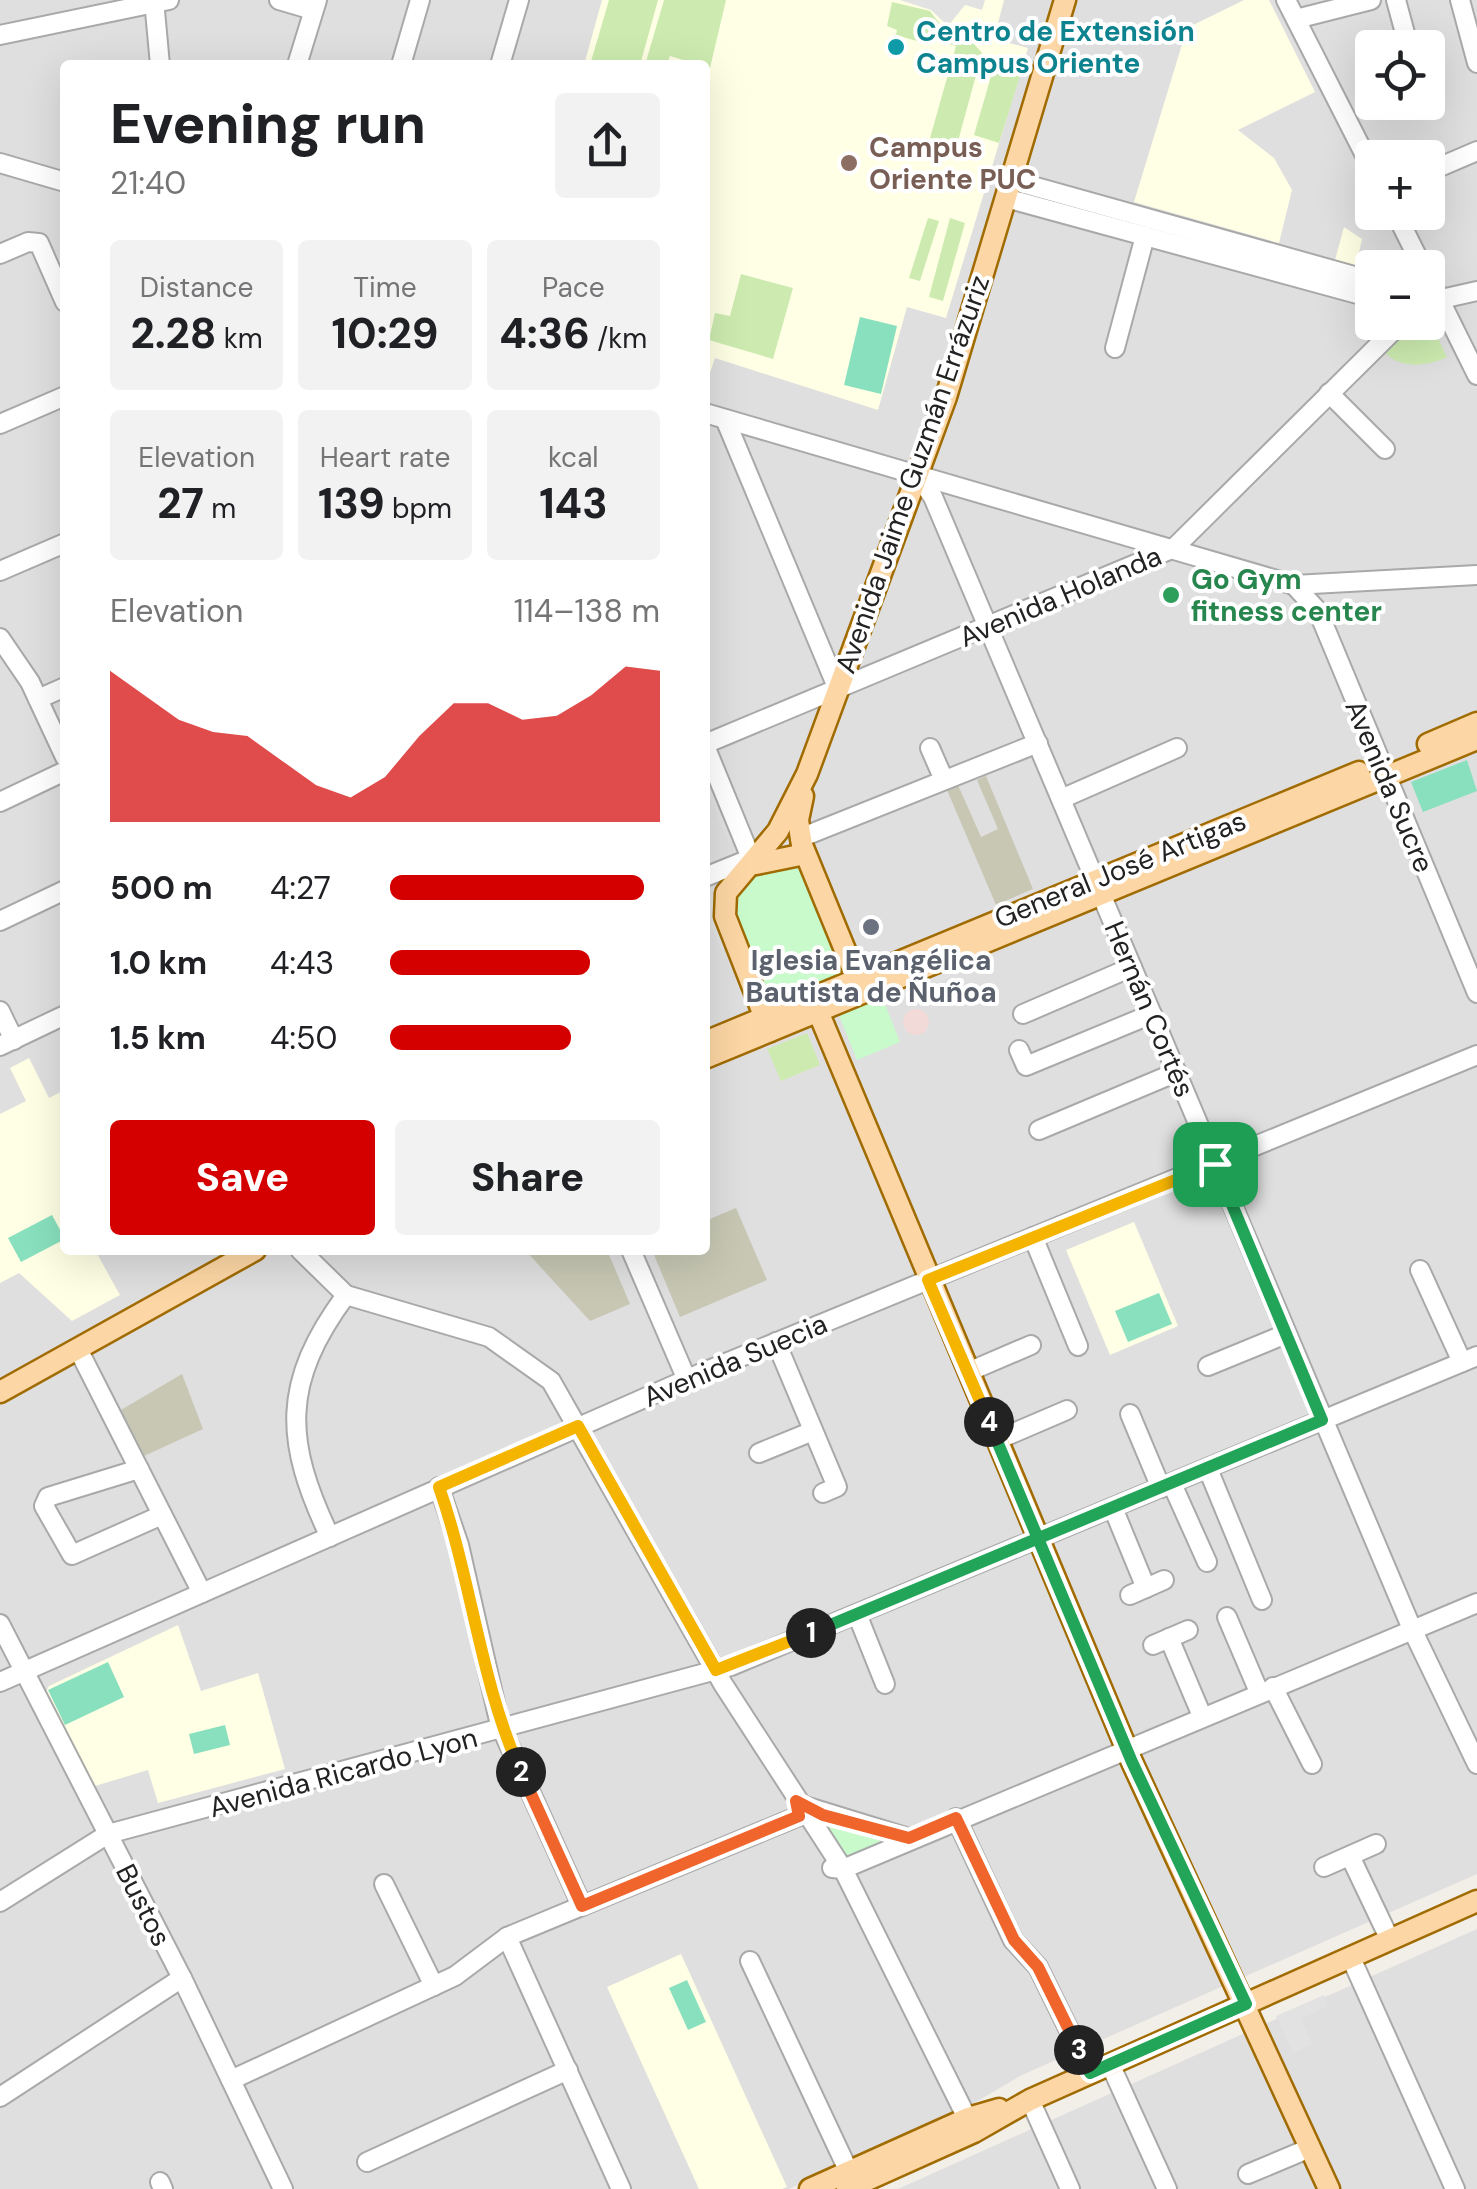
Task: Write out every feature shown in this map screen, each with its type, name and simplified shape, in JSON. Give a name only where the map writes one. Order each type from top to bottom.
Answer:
[{"type":"main road","name":"Avenida Jaime Guzmán Errázuriz","points":[[767,1024],[724,911],[731,884],[754,864],[778,831],[806,774],[918,474],[1066,0]]},
{"type":"main road","name":"General José Artigas","points":[[1383,770],[1477,723]]},
{"type":"main road","name":"General José Artigas","points":[[767,1024],[1383,770],[1477,739]]},
{"type":"main road","name":"Avenida Jaime Guzmán Errázuriz","points":[[802,846],[798,815],[806,774]]},
{"type":"main road","points":[[754,864],[802,846],[859,985]]},
{"type":"main road","points":[[814,1004],[1126,1748],[1329,2189]]},
{"type":"main road","points":[[710,1041],[767,1024]]},
{"type":"main road","points":[[710,1055],[767,1024]]},
{"type":"main road","points":[[0,1377],[219,1255]]},
{"type":"main road","points":[[0,1392],[246,1255]]},
{"type":"main road","points":[[810,2189],[848,2180],[1477,1901]]},
{"type":"street","points":[[279,0],[315,5],[298,60]]},
{"type":"street","points":[[403,60],[420,0]]},
{"type":"street","points":[[501,60],[519,0]]},
{"type":"street","points":[[1286,0],[1357,140]]},
{"type":"street","points":[[1296,20],[1371,0]]},
{"type":"street","points":[[1396,0],[1404,30]]},
{"type":"street","points":[[1460,0],[1477,63]]},
{"type":"street","points":[[0,35],[159,1],[160,60]]},
{"type":"street","points":[[1445,165],[1477,151]]},
{"type":"street","points":[[0,163],[60,181]]},
{"type":"street","points":[[1009,189],[1145,236],[1217,246]]},
{"type":"street","points":[[1009,189],[1317,274],[1355,291]]},
{"type":"street","points":[[1114,348],[1145,236]]},
{"type":"street","points":[[0,254],[28,242],[39,243],[60,291]]},
{"type":"street","points":[[1317,274],[1355,279]]},
{"type":"street","points":[[1445,297],[1477,291]]},
{"type":"street","points":[[1445,321],[1477,374]]},
{"type":"street","name":"Avenida Holanda","points":[[710,742],[1174,548],[1383,340]]},
{"type":"street","points":[[1329,393],[1385,449]]},
{"type":"street","points":[[0,424],[60,398]]},
{"type":"street","points":[[710,414],[1294,585],[1477,575]]},
{"type":"street","points":[[725,419],[837,687]]},
{"type":"street","name":"Hernán Cortés","points":[[918,474],[933,496],[1412,1630],[1477,1764]]},
{"type":"street","points":[[0,572],[60,545]]},
{"type":"street","points":[[1318,611],[1328,584]]},
{"type":"street","name":"Avenida Sucre","points":[[1294,585],[1318,611],[1477,993]]},
{"type":"street","points":[[1,640],[38,699],[60,745]]},
{"type":"street","points":[[38,699],[60,689]]},
{"type":"street","points":[[802,846],[944,780],[1038,743]]},
{"type":"street","points":[[1062,799],[1177,748]]},
{"type":"street","points":[[929,749],[944,780]]},
{"type":"street","points":[[710,756],[754,864],[738,864],[710,875]]},
{"type":"street","points":[[0,802],[60,772]]},
{"type":"street","points":[[0,921],[60,892]]},
{"type":"street","points":[[1023,1014],[1132,968]]},
{"type":"street","points":[[0,1011],[7,1043],[60,1017]]},
{"type":"street","points":[[1018,1050],[1026,1066],[1152,1014]]},
{"type":"street","name":"Avenida Suecia","points":[[0,1682],[578,1426],[1477,1055]]},
{"type":"street","points":[[1040,1130],[1176,1072]]},
{"type":"street","points":[[1033,1238],[1078,1346]]},
{"type":"street","points":[[305,1255],[346,1295],[499,1343],[551,1380],[797,1808],[852,1888],[971,2125]]},
{"type":"street","points":[[633,1255],[687,1380]]},
{"type":"street","points":[[1420,1270],[1469,1359]]},
{"type":"street","points":[[330,1537],[300,1470],[294,1427],[304,1366],[346,1295]]},
{"type":"street","points":[[1208,1366],[1286,1334]]},
{"type":"street","points":[[776,1342],[837,1487],[823,1493]]},
{"type":"street","points":[[968,1372],[1031,1345]]},
{"type":"street","points":[[78,1349],[202,1592]]},
{"type":"street","name":"Avenida Ricardo Lyon","points":[[0,1902],[108,1834],[716,1670],[1039,1540],[1469,1359]]},
{"type":"street","points":[[997,1440],[1067,1410]]},
{"type":"street","points":[[1130,1414],[1206,1562]]},
{"type":"street","points":[[759,1453],[814,1431]]},
{"type":"street","points":[[1208,1469],[1262,1600]]},
{"type":"street","points":[[139,1470],[48,1497],[44,1506],[72,1554],[162,1515]]},
{"type":"street","points":[[439,1487],[459,1545],[502,1730],[582,1906]]},
{"type":"street","points":[[1113,1508],[1147,1588]]},
{"type":"street","points":[[838,1868],[1477,1603]]},
{"type":"street","points":[[857,1614],[885,1684]]},
{"type":"street","points":[[1227,1617],[1312,1764]]},
{"type":"street","name":"Bustos","points":[[0,1624],[182,1978],[283,2189]]},
{"type":"street","points":[[1188,1630],[1161,1641],[1202,1716]]},
{"type":"street","points":[[231,2080],[434,1986],[507,1936],[797,1808],[909,1838]]},
{"type":"street","points":[[956,1818],[1014,1940],[1038,1967],[1090,2073]]},
{"type":"street","points":[[1324,1867],[1376,1844]]},
{"type":"street","points":[[1350,1856],[1390,1940]]},
{"type":"street","points":[[384,1884],[434,1986]]},
{"type":"street","points":[[507,1936],[621,2189]]},
{"type":"street","points":[[1352,1958],[1455,2189]]},
{"type":"street","points":[[750,1961],[848,2180]]},
{"type":"street","points":[[0,2096],[182,1978]]},
{"type":"street","points":[[1110,2064],[1166,2189]]},
{"type":"street","points":[[367,2162],[568,2070]]},
{"type":"street","points":[[1030,2100],[1070,2189]]},
{"type":"street","points":[[1248,2174],[1310,2148]]},
{"type":"shaded area","points":[[0,0],[1477,0],[1477,1874],[1022,2075],[954,2115],[789,2189],[0,2189]]},
{"type":"shaded area","name":"Campus Oriente PUC","points":[[602,0],[1004,0],[994,39],[1028,48],[946,318],[907,307],[878,410],[715,358],[710,372],[710,60],[585,60]]},
{"type":"shaded area","points":[[900,0],[985,0],[982,10],[965,5],[948,26],[931,10]]},
{"type":"shaded area","points":[[1244,0],[1269,0],[1315,92],[1238,130],[1274,158],[1292,190],[1279,243],[1134,202],[1187,28]]},
{"type":"shaded area","points":[[1344,227],[1362,239],[1360,250],[1355,250],[1355,266],[1335,260]]},
{"type":"shaded area","points":[[986,776],[1033,889],[996,905],[947,790],[958,785],[981,837],[998,829],[977,780]]},
{"type":"shaded area","points":[[716,780],[740,836],[729,842],[710,798],[710,784]]},
{"type":"shaded area","points":[[710,896],[730,947],[721,950],[710,923]]},
{"type":"shaded area","points":[[948,970],[951,977],[897,1000],[894,992]]},
{"type":"shaded area","points":[[916,1009],[925,1013],[929,1022],[925,1031],[916,1035],[907,1031],[903,1022],[907,1013]]},
{"type":"shaded area","points":[[29,1058],[49,1098],[60,1092],[60,1255],[98,1255],[120,1295],[72,1321],[19,1273],[0,1283],[0,1114],[26,1101],[10,1068]]},
{"type":"shaded area","points":[[736,1208],[767,1280],[680,1317],[654,1255],[710,1255],[710,1219]]},
{"type":"shaded area","points":[[1134,1222],[1178,1326],[1110,1355],[1066,1250]]},
{"type":"shaded area","points":[[530,1255],[609,1255],[630,1304],[590,1321]]},
{"type":"shaded area","points":[[182,1374],[203,1429],[144,1456],[121,1410]]},
{"type":"shaded area","points":[[178,1625],[201,1691],[258,1673],[285,1769],[158,1803],[148,1770],[95,1786],[46,1692],[49,1686]]},
{"type":"shaded area","points":[[1477,1929],[1477,2189],[898,2189],[1236,2037]]},
{"type":"shaded area","points":[[681,1954],[787,2187],[699,2189],[607,1987]]},
{"type":"shaded area","points":[[1324,1995],[1328,2006],[1301,2019],[1313,2045],[1293,2053],[1276,2016]]},
{"type":"green space","points":[[609,0],[658,0],[641,60],[591,60]]},
{"type":"green space","points":[[664,0],[726,0],[710,68],[710,60],[670,56],[668,60],[646,60]]},
{"type":"green space","points":[[892,2],[930,11],[955,44],[965,34],[982,53],[957,145],[930,138],[956,46],[923,36],[920,42],[896,35],[897,30],[887,26]]},
{"type":"green space","points":[[996,59],[1023,67],[999,143],[974,135]]},
{"type":"green space","points":[[928,218],[939,221],[920,281],[909,278]]},
{"type":"green space","points":[[950,218],[965,223],[943,301],[929,297]]},
{"type":"green space","points":[[741,274],[793,288],[773,359],[710,340],[715,313],[730,316]]},
{"type":"green space","points":[[860,317],[897,326],[881,394],[844,385]]},
{"type":"green space","points":[[1396,340],[1439,340],[1447,357],[1414,365],[1384,352]]},
{"type":"green space","points":[[1467,760],[1477,791],[1423,812],[1411,782]]},
{"type":"green space","points":[[798,858],[845,977],[768,1005],[732,917],[733,891],[755,869]]},
{"type":"green space","points":[[881,994],[900,1042],[857,1060],[838,1013]]},
{"type":"green space","points":[[807,1033],[820,1065],[781,1081],[767,1049]]},
{"type":"green space","points":[[52,1215],[60,1230],[60,1242],[21,1262],[8,1238]]},
{"type":"green space","points":[[1159,1293],[1172,1324],[1128,1342],[1115,1311]]},
{"type":"green space","points":[[108,1662],[124,1697],[65,1725],[48,1690]]},
{"type":"green space","points":[[225,1725],[230,1745],[194,1754],[189,1734]]},
{"type":"green space","points":[[826,1823],[897,1840],[846,1861]]},
{"type":"green space","points":[[687,1980],[706,2022],[688,2030],[669,1988]]},
{"type":"place","name":"Centro de Extensión Campus Oriente","points":[[896,47]]},
{"type":"place","name":"Campus Oriente PUC","points":[[849,163]]},
{"type":"place","name":"Go Gym fitness center","points":[[1171,595]]},
{"type":"place","name":"Iglesia Evangélica Bautista de Ñuñoa","points":[[871,927]]},
{"type":"route","points":[[1215,1164],[928,1280],[997,1440],[1032,1525],[1039,1540],[1132,1762],[1246,2004],[1090,2073],[1038,1967],[1014,1940],[956,1818],[909,1838],[823,1815],[796,1801],[799,1816],[582,1906],[500,1725],[459,1545],[439,1487],[578,1426],[716,1670],[1039,1540],[1322,1420],[1215,1164]]}]
